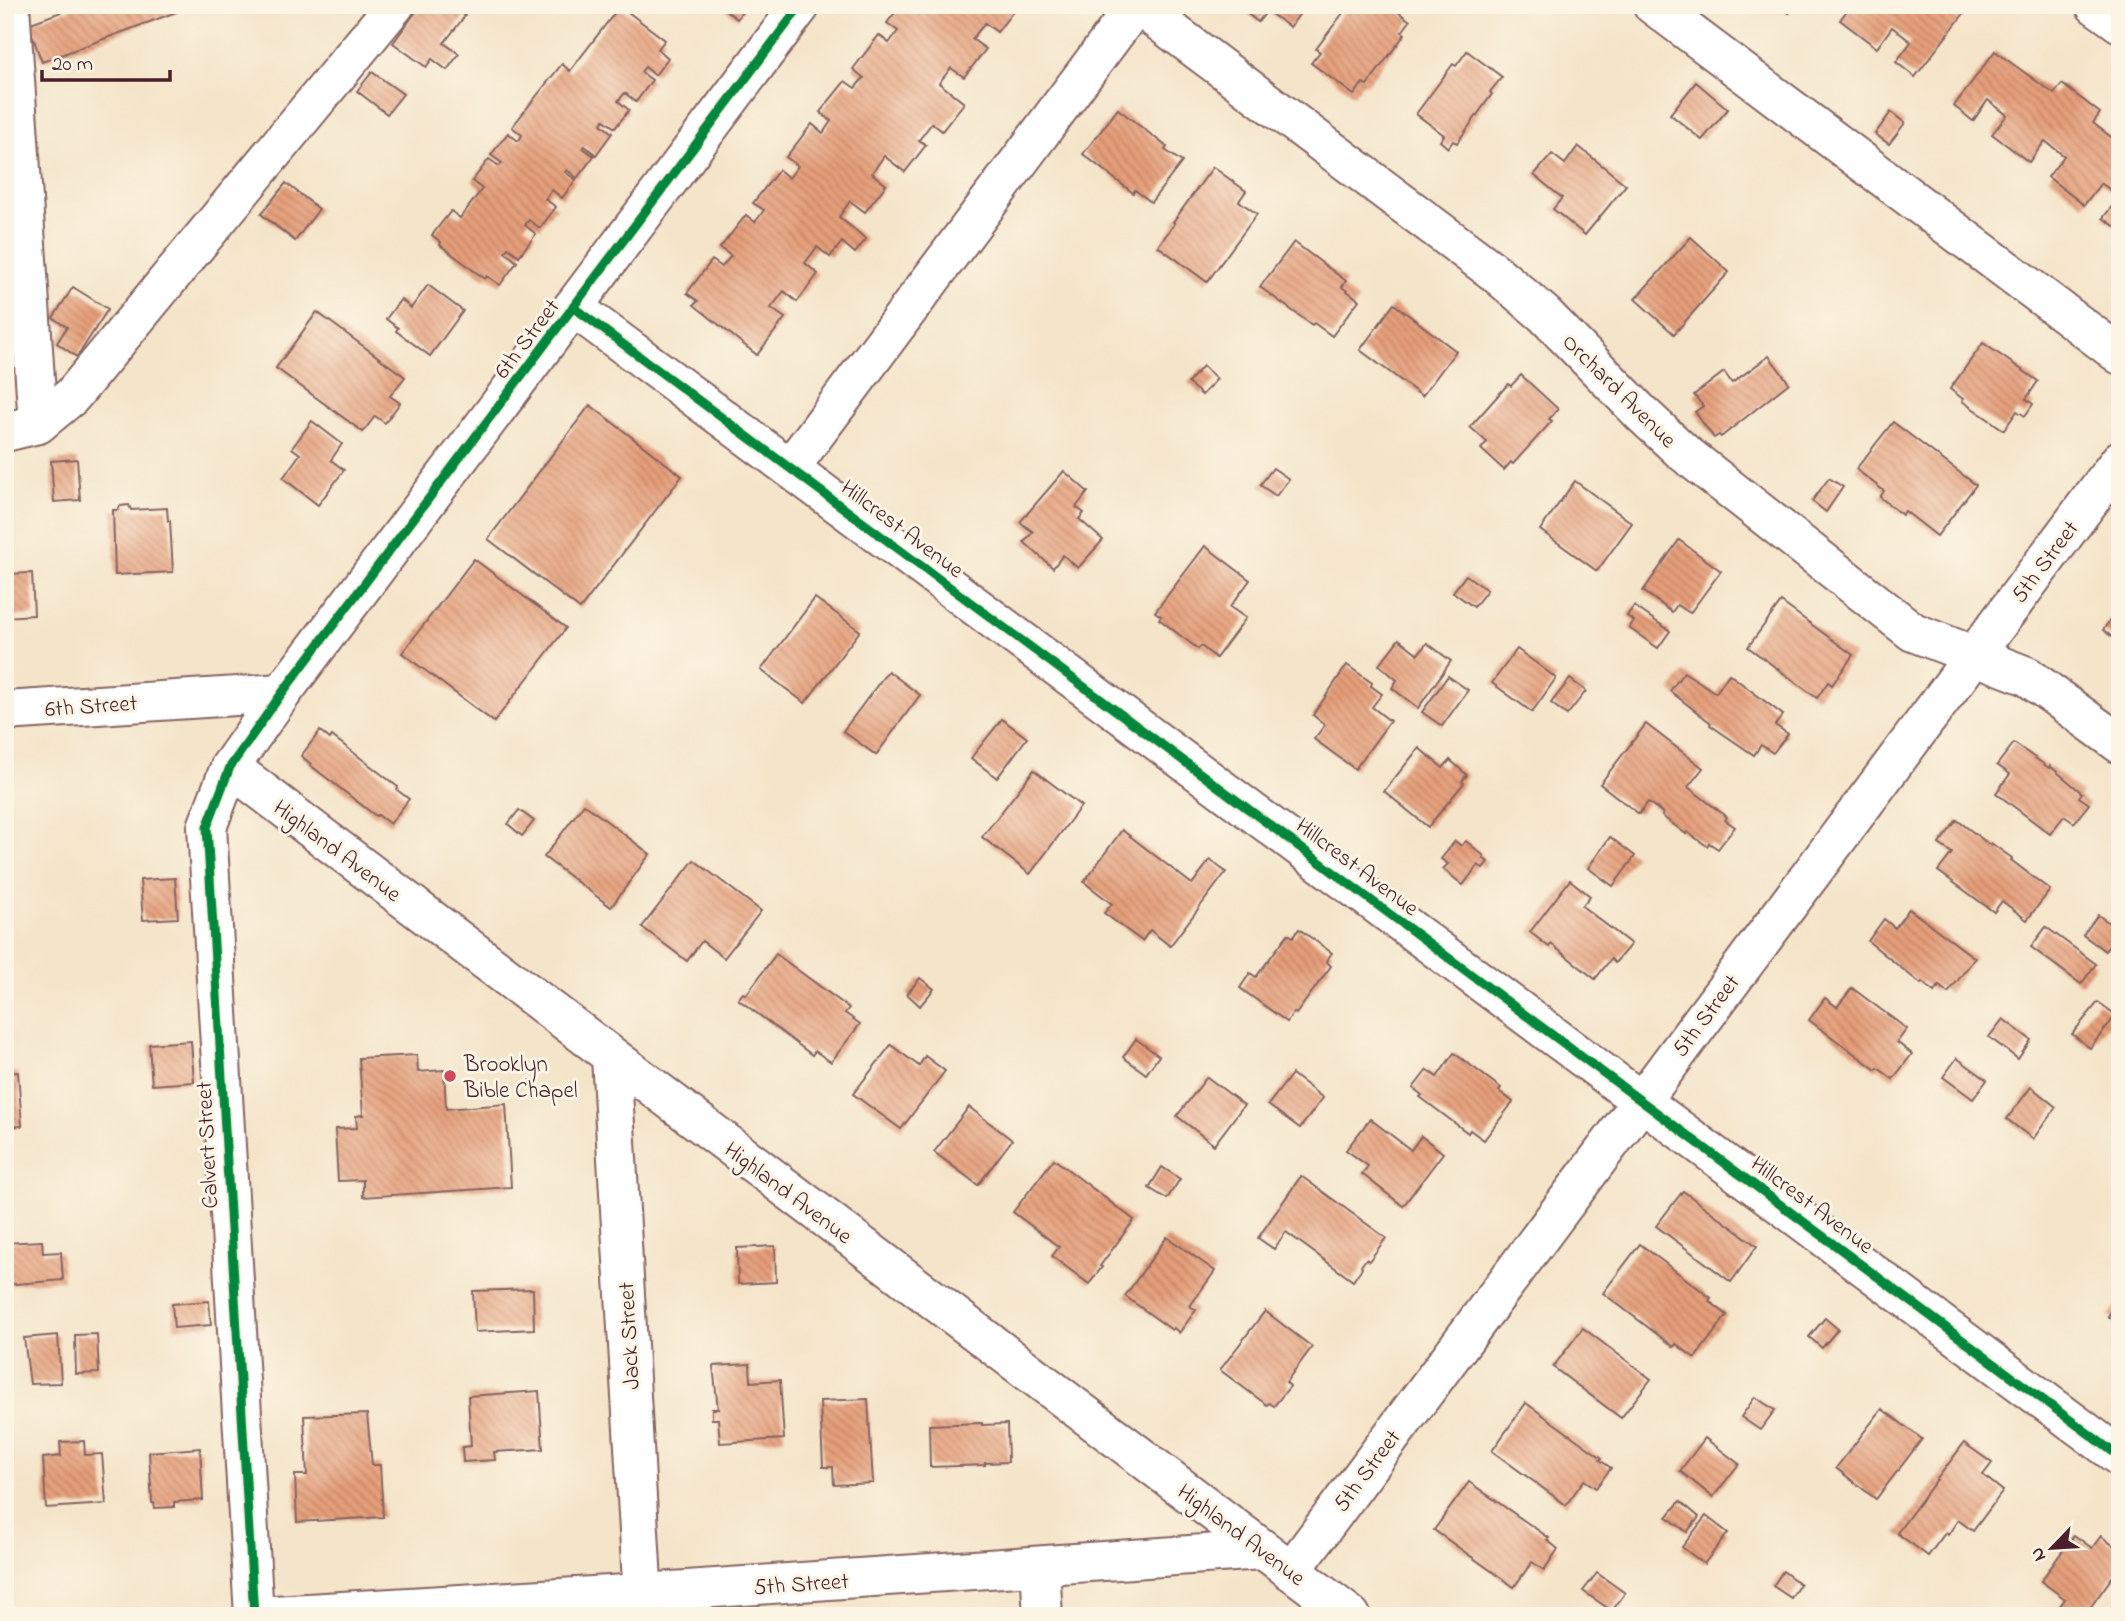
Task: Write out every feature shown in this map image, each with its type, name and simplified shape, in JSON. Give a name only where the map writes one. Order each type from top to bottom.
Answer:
[{"type":"street","points":[[7,5],[22,428]]},
{"type":"street","points":[[22,428],[72,396],[395,5]]},
{"type":"street","name":"6th Street","points":[[5,711],[282,693],[801,5]]},
{"type":"street","points":[[790,468],[1137,5]]},
{"type":"street","name":"Orchard Avenue","points":[[1137,5],[1493,271],[1544,314],[1683,452],[1913,632],[2027,676],[2120,744]]},
{"type":"street","points":[[1653,5],[2120,355]]},
{"type":"street","points":[[2095,5],[2120,23]]},
{"type":"street","name":"Hillcrest Avenue","points":[[573,307],[2120,1457]]},
{"type":"street","name":"5th Street","points":[[255,1616],[644,1605],[1040,1567],[1276,1560],[1641,1101],[2120,460]]},
{"type":"street","name":"Calvert Street","points":[[255,1616],[206,827],[230,767],[282,693]]},
{"type":"street","name":"Highland Avenue","points":[[230,767],[1350,1616]]},
{"type":"street","name":"Jack Street","points":[[611,1057],[644,1605]]},
{"type":"street","points":[[1040,1567],[1042,1616]]},
{"type":"building","points":[[80,5],[195,5],[42,62],[28,24]]},
{"type":"building","points":[[421,5],[451,5],[465,16],[444,43],[459,54],[447,70],[432,59],[426,67],[393,43]]},
{"type":"building","points":[[719,5],[747,5],[737,19]]},
{"type":"building","points":[[901,5],[1018,5],[997,32],[985,23],[972,39],[986,49],[964,77],[951,68],[939,83],[964,103],[942,131],[932,123],[919,140],[926,145],[905,172],[884,156],[872,173],[886,185],[865,212],[850,201],[839,217],[866,239],[855,253],[842,242],[830,257],[817,247],[805,263],[818,274],[797,302],[784,291],[771,308],[785,318],[757,355],[694,305],[698,301],[687,293],[712,260],[722,267],[731,256],[720,248],[746,215],[755,222],[759,217],[764,210],[753,203],[779,170],[789,178],[798,166],[786,157],[812,124],[823,133],[831,121],[820,112],[845,81],[855,88],[864,78],[853,69],[879,35],[889,43],[898,31],[887,23]]},
{"type":"building","points":[[1236,5],[1306,5],[1290,27],[1267,11],[1258,22]]},
{"type":"building","points":[[1349,5],[1389,5],[1410,21],[1402,32],[1405,34],[1367,85],[1363,83],[1354,95],[1311,63],[1320,52],[1316,49]]},
{"type":"building","points":[[1778,5],[1795,5],[1789,13]]},
{"type":"building","points":[[1851,5],[1957,5],[1965,12],[1915,77],[1896,62],[1911,42],[1892,27],[1877,48],[1840,20]]},
{"type":"building","points":[[620,6],[665,40],[658,49],[668,58],[655,75],[645,67],[641,72],[652,80],[636,102],[625,93],[618,101],[629,110],[615,128],[604,120],[601,124],[612,133],[596,155],[585,146],[583,148],[594,156],[577,178],[567,170],[565,172],[576,180],[562,198],[552,190],[545,199],[556,207],[540,228],[529,220],[525,225],[536,234],[519,256],[508,248],[505,252],[517,262],[500,285],[487,276],[485,279],[440,245],[441,242],[432,235],[451,211],[460,218],[482,189],[472,181],[489,159],[499,166],[502,163],[491,155],[508,133],[518,141],[520,139],[522,135],[512,127],[562,64],[570,71]]},
{"type":"building","points":[[1467,51],[1502,77],[1457,143],[1453,141],[1448,148],[1440,141],[1444,135],[1416,114],[1453,64],[1456,66]]},
{"type":"building","points":[[1995,51],[2054,94],[2062,84],[2100,113],[2093,123],[2120,144],[2120,230],[2103,218],[2119,197],[2101,183],[2084,205],[2048,177],[2064,156],[2045,141],[2029,162],[1992,134],[2007,115],[1988,100],[1973,121],[1954,106]]},
{"type":"building","points":[[372,72],[403,94],[387,114],[357,91]]},
{"type":"building","points":[[1696,82],[1728,109],[1702,140],[1670,114]]},
{"type":"building","points":[[1118,109],[1182,162],[1151,202],[1135,190],[1133,193],[1083,154]]},
{"type":"building","points":[[1891,112],[1905,123],[1889,144],[1875,134]]},
{"type":"building","points":[[1578,146],[1626,185],[1585,235],[1553,209],[1562,198],[1534,175],[1552,154],[1565,164]]},
{"type":"building","points":[[1213,167],[1246,191],[1239,201],[1257,214],[1207,282],[1158,246]]},
{"type":"building","points":[[286,183],[319,209],[295,241],[261,214]]},
{"type":"building","points":[[1691,237],[1729,272],[1674,334],[1635,299]]},
{"type":"building","points":[[1294,242],[1346,281],[1342,287],[1359,300],[1332,336],[1314,323],[1312,325],[1260,287]]},
{"type":"building","points":[[428,285],[463,311],[430,356],[396,331],[398,328],[386,319],[401,299],[411,308]]},
{"type":"building","points":[[73,287],[108,309],[77,357],[57,343],[67,327],[53,318]]},
{"type":"building","points":[[1394,304],[1456,351],[1422,396],[1360,350]]},
{"type":"building","points":[[317,312],[405,377],[390,396],[400,403],[385,423],[375,416],[363,432],[276,368]]},
{"type":"building","points":[[1983,343],[2038,381],[2026,399],[2033,404],[2025,416],[2017,411],[2004,430],[1962,401],[1963,399],[1950,389]]},
{"type":"building","points":[[1769,356],[1789,383],[1721,437],[1719,435],[1714,438],[1695,412],[1703,406],[1694,395],[1724,372],[1732,383]]},
{"type":"building","points":[[1203,366],[1217,379],[1202,395],[1188,383]]},
{"type":"building","points":[[1521,375],[1558,409],[1549,419],[1552,421],[1513,464],[1511,462],[1504,470],[1481,449],[1487,442],[1470,427],[1508,384],[1511,386]]},
{"type":"building","points":[[590,405],[682,476],[580,609],[488,539]]},
{"type":"building","points":[[312,421],[342,444],[331,460],[344,470],[318,505],[283,478],[300,454],[292,448]]},
{"type":"building","points":[[1893,422],[1976,485],[1937,536],[1905,511],[1902,515],[1880,497],[1884,491],[1856,469]]},
{"type":"building","points":[[77,459],[80,500],[54,502],[51,461]]},
{"type":"building","points":[[1273,468],[1289,479],[1276,496],[1260,485]]},
{"type":"building","points":[[1064,471],[1088,492],[1076,507],[1084,513],[1079,519],[1103,540],[1078,568],[1063,555],[1053,568],[1024,542],[1033,532],[1020,522]]},
{"type":"building","points":[[1829,478],[1843,487],[1826,512],[1812,501]]},
{"type":"building","points":[[1575,481],[1632,523],[1597,571],[1540,530]]},
{"type":"building","points":[[129,505],[131,510],[167,508],[173,572],[115,575],[113,510]]},
{"type":"building","points":[[1679,540],[1721,571],[1690,613],[1677,605],[1672,612],[1643,591]]},
{"type":"building","points":[[1205,546],[1250,580],[1230,607],[1246,618],[1216,658],[1201,646],[1198,649],[1159,619],[1161,616],[1155,612]]},
{"type":"building","points":[[474,559],[566,628],[494,722],[402,653]]},
{"type":"building","points":[[32,573],[34,615],[5,617],[5,574]]},
{"type":"building","points":[[1466,575],[1487,590],[1474,607],[1453,592]]},
{"type":"building","points":[[815,598],[860,631],[805,703],[761,670]]},
{"type":"building","points":[[1781,602],[1853,655],[1832,685],[1828,682],[1817,698],[1748,647]]},
{"type":"building","points":[[1634,606],[1670,631],[1658,648],[1629,628],[1634,621],[1627,616]]},
{"type":"building","points":[[2120,606],[2120,643],[2103,630]]},
{"type":"building","points":[[1399,639],[1418,654],[1427,643],[1451,661],[1418,708],[1392,688],[1397,680],[1379,665]]},
{"type":"building","points":[[1517,649],[1556,678],[1532,712],[1492,683]]},
{"type":"building","points":[[1347,665],[1382,694],[1372,707],[1390,721],[1355,769],[1314,739],[1325,725],[1313,715]]},
{"type":"building","points":[[888,671],[920,695],[876,755],[843,731]]},
{"type":"building","points":[[1684,672],[1716,693],[1729,674],[1783,715],[1775,725],[1788,734],[1773,753],[1761,745],[1754,755],[1710,725],[1711,723],[1670,691]]},
{"type":"building","points":[[1448,676],[1468,690],[1442,726],[1422,712]]},
{"type":"building","points":[[1570,679],[1586,691],[1567,715],[1551,703]]},
{"type":"building","points":[[1002,719],[1027,738],[997,778],[971,758]]},
{"type":"building","points":[[1646,724],[1703,768],[1688,787],[1727,817],[1725,820],[1735,827],[1718,849],[1709,843],[1707,846],[1687,832],[1686,834],[1648,802],[1639,814],[1600,784]]},
{"type":"building","points":[[320,731],[330,739],[332,736],[398,787],[397,790],[409,799],[390,824],[376,816],[301,756]]},
{"type":"building","points":[[2014,743],[2049,768],[2050,766],[2082,793],[2079,797],[2089,804],[2074,823],[2064,816],[2050,834],[1996,793],[2010,774],[1997,765]]},
{"type":"building","points":[[1419,748],[1443,768],[1450,760],[1467,775],[1462,781],[1464,783],[1428,827],[1384,791]]},
{"type":"building","points":[[1034,770],[1081,806],[1030,874],[982,837]]},
{"type":"building","points":[[584,804],[650,854],[611,907],[544,857]]},
{"type":"building","points":[[519,810],[534,821],[522,836],[508,824]]},
{"type":"building","points":[[1957,820],[2012,858],[2011,860],[2050,890],[2027,920],[2002,901],[1994,912],[1938,871],[1952,853],[1939,844]]},
{"type":"building","points":[[1122,830],[1192,884],[1210,860],[1226,872],[1170,946],[1150,930],[1142,941],[1104,913],[1112,904],[1084,882]]},
{"type":"building","points":[[1610,837],[1635,856],[1613,886],[1588,868]]},
{"type":"building","points":[[1455,841],[1461,846],[1466,841],[1488,862],[1483,868],[1478,865],[1463,885],[1443,869],[1448,864],[1441,859]]},
{"type":"building","points":[[694,860],[761,911],[724,958],[702,941],[687,961],[642,927]]},
{"type":"building","points":[[175,878],[178,918],[143,920],[140,880]]},
{"type":"building","points":[[1570,880],[1590,896],[1582,906],[1631,944],[1615,963],[1611,959],[1595,979],[1551,944],[1549,947],[1530,932]]},
{"type":"building","points":[[1909,909],[1975,958],[1948,993],[1939,986],[1934,992],[1922,982],[1921,984],[1868,941],[1884,919],[1895,928]]},
{"type":"building","points":[[2098,915],[2120,931],[2105,951],[2083,935]]},
{"type":"building","points":[[2046,927],[2096,964],[2081,984],[2031,947]]},
{"type":"building","points":[[1299,929],[1332,953],[1326,961],[1331,966],[1296,1014],[1294,1012],[1287,1022],[1240,988],[1250,973],[1256,977],[1288,934],[1293,937]]},
{"type":"building","points":[[776,954],[849,1008],[845,1013],[860,1024],[831,1062],[815,1051],[812,1055],[738,999],[743,993],[746,995]]},
{"type":"building","points":[[920,978],[934,989],[920,1006],[907,994]]},
{"type":"building","points":[[1852,988],[1907,1029],[1897,1042],[1912,1054],[1893,1079],[1878,1068],[1876,1070],[1809,1020],[1825,998],[1837,1007]]},
{"type":"building","points":[[2098,1002],[2116,1015],[2090,1048],[2072,1034]]},
{"type":"building","points":[[2003,1019],[2031,1040],[2018,1059],[1989,1037]]},
{"type":"building","points":[[1136,1039],[1159,1056],[1146,1074],[1123,1057]]},
{"type":"building","points":[[191,1041],[194,1082],[152,1085],[149,1044]]},
{"type":"building","points":[[891,1045],[919,1066],[925,1056],[945,1071],[901,1129],[853,1094]]},
{"type":"building","points":[[1454,1053],[1501,1088],[1499,1091],[1513,1102],[1484,1140],[1470,1130],[1468,1133],[1420,1097],[1422,1095],[1413,1088],[1427,1070],[1437,1077]]},
{"type":"building","points":[[417,1055],[418,1072],[444,1070],[446,1109],[506,1104],[511,1187],[363,1197],[363,1180],[338,1181],[335,1129],[357,1128],[356,1116],[363,1115],[359,1058]]},
{"type":"building","points":[[1957,1058],[1987,1080],[1973,1099],[1943,1077]]},
{"type":"building","points":[[18,1072],[22,1126],[5,1127],[5,1073]]},
{"type":"building","points":[[1292,1074],[1323,1098],[1300,1128],[1268,1105]]},
{"type":"building","points":[[1207,1077],[1244,1105],[1214,1145],[1177,1116]]},
{"type":"building","points":[[2031,1087],[2056,1107],[2033,1139],[2007,1119]]},
{"type":"building","points":[[969,1107],[1012,1140],[978,1185],[934,1152]]},
{"type":"building","points":[[1370,1119],[1411,1150],[1421,1136],[1443,1153],[1403,1206],[1362,1174],[1368,1166],[1346,1150]]},
{"type":"building","points":[[1054,1159],[1134,1220],[1089,1284],[1052,1256],[1059,1247],[1013,1212]]},
{"type":"building","points":[[1162,1167],[1180,1179],[1167,1199],[1149,1188]]},
{"type":"building","points":[[1301,1176],[1386,1238],[1369,1261],[1366,1259],[1353,1281],[1286,1232],[1274,1249],[1258,1238]]},
{"type":"building","points":[[1683,1191],[1757,1246],[1731,1282],[1656,1226]]},
{"type":"building","points":[[1167,1237],[1215,1271],[1190,1306],[1196,1310],[1179,1333],[1125,1296]]},
{"type":"building","points":[[42,1241],[43,1253],[61,1252],[63,1280],[5,1285],[5,1243]]},
{"type":"building","points":[[1640,1244],[1711,1298],[1709,1301],[1727,1315],[1695,1358],[1676,1344],[1674,1347],[1603,1293]]},
{"type":"building","points":[[775,1246],[776,1282],[738,1284],[737,1248]]},
{"type":"building","points":[[533,1289],[534,1329],[475,1332],[473,1291]]},
{"type":"building","points":[[209,1301],[211,1325],[174,1328],[172,1304]]},
{"type":"building","points":[[2120,1301],[2120,1325],[2108,1316]]},
{"type":"building","points":[[1265,1311],[1312,1347],[1286,1382],[1290,1386],[1274,1406],[1269,1403],[1267,1405],[1220,1370]]},
{"type":"building","points":[[1825,1318],[1838,1329],[1822,1348],[1809,1337]]},
{"type":"building","points":[[1583,1328],[1651,1379],[1621,1418],[1553,1367]]},
{"type":"building","points":[[97,1334],[99,1373],[76,1374],[75,1335]]},
{"type":"building","points":[[58,1335],[61,1383],[30,1384],[24,1338]]},
{"type":"building","points":[[750,1364],[751,1382],[780,1380],[784,1439],[720,1443],[718,1419],[712,1419],[712,1409],[718,1409],[713,1366]]},
{"type":"building","points":[[539,1391],[543,1449],[494,1452],[495,1460],[463,1462],[462,1447],[471,1446],[468,1396]]},
{"type":"building","points":[[1755,1397],[1775,1410],[1760,1430],[1741,1417]]},
{"type":"building","points":[[868,1399],[873,1483],[834,1485],[833,1467],[823,1467],[820,1401]]},
{"type":"building","points":[[1526,1403],[1602,1458],[1600,1460],[1611,1468],[1596,1488],[1584,1480],[1566,1505],[1492,1451]]},
{"type":"building","points":[[1882,1409],[1922,1439],[1876,1499],[1836,1468]]},
{"type":"building","points":[[367,1414],[372,1465],[380,1465],[383,1517],[297,1522],[295,1475],[307,1475],[304,1416]]},
{"type":"building","points":[[1007,1424],[1008,1462],[930,1467],[929,1425]]},
{"type":"building","points":[[9,1432],[13,1512],[9,1512],[10,1527],[5,1527],[5,1433]]},
{"type":"building","points":[[1705,1438],[1739,1464],[1713,1497],[1680,1471]]},
{"type":"building","points":[[84,1441],[85,1455],[102,1454],[106,1504],[46,1508],[43,1458],[61,1456],[60,1442]]},
{"type":"building","points":[[1964,1443],[1992,1463],[1983,1475],[2003,1491],[1973,1531],[1958,1520],[1928,1556],[1897,1533]]},
{"type":"building","points":[[200,1448],[203,1500],[174,1502],[174,1507],[155,1508],[152,1503],[149,1452]]},
{"type":"building","points":[[1469,1482],[1549,1538],[1547,1540],[1558,1549],[1544,1570],[1532,1562],[1514,1587],[1434,1530]]},
{"type":"building","points":[[1680,1501],[1699,1517],[1687,1532],[1667,1517]]},
{"type":"building","points":[[1706,1516],[1728,1533],[1704,1564],[1682,1547]]},
{"type":"building","points":[[2074,1535],[2092,1548],[2101,1536],[2120,1551],[2120,1560],[2115,1566],[2118,1569],[2084,1616],[2056,1616],[2054,1614],[2065,1599],[2041,1581]]},
{"type":"building","points":[[1783,1571],[1800,1584],[1791,1598],[1773,1586]]},
{"type":"building","points":[[1597,1573],[1625,1593],[1612,1611],[1583,1591]]},
{"type":"cycle path","points":[[254,1616],[207,827],[230,767],[282,693],[801,5]]},
{"type":"cycle path","points":[[573,307],[2120,1457]]},
{"type":"place","name":"Brooklyn Bible Chapel","points":[[450,1076]]}]
